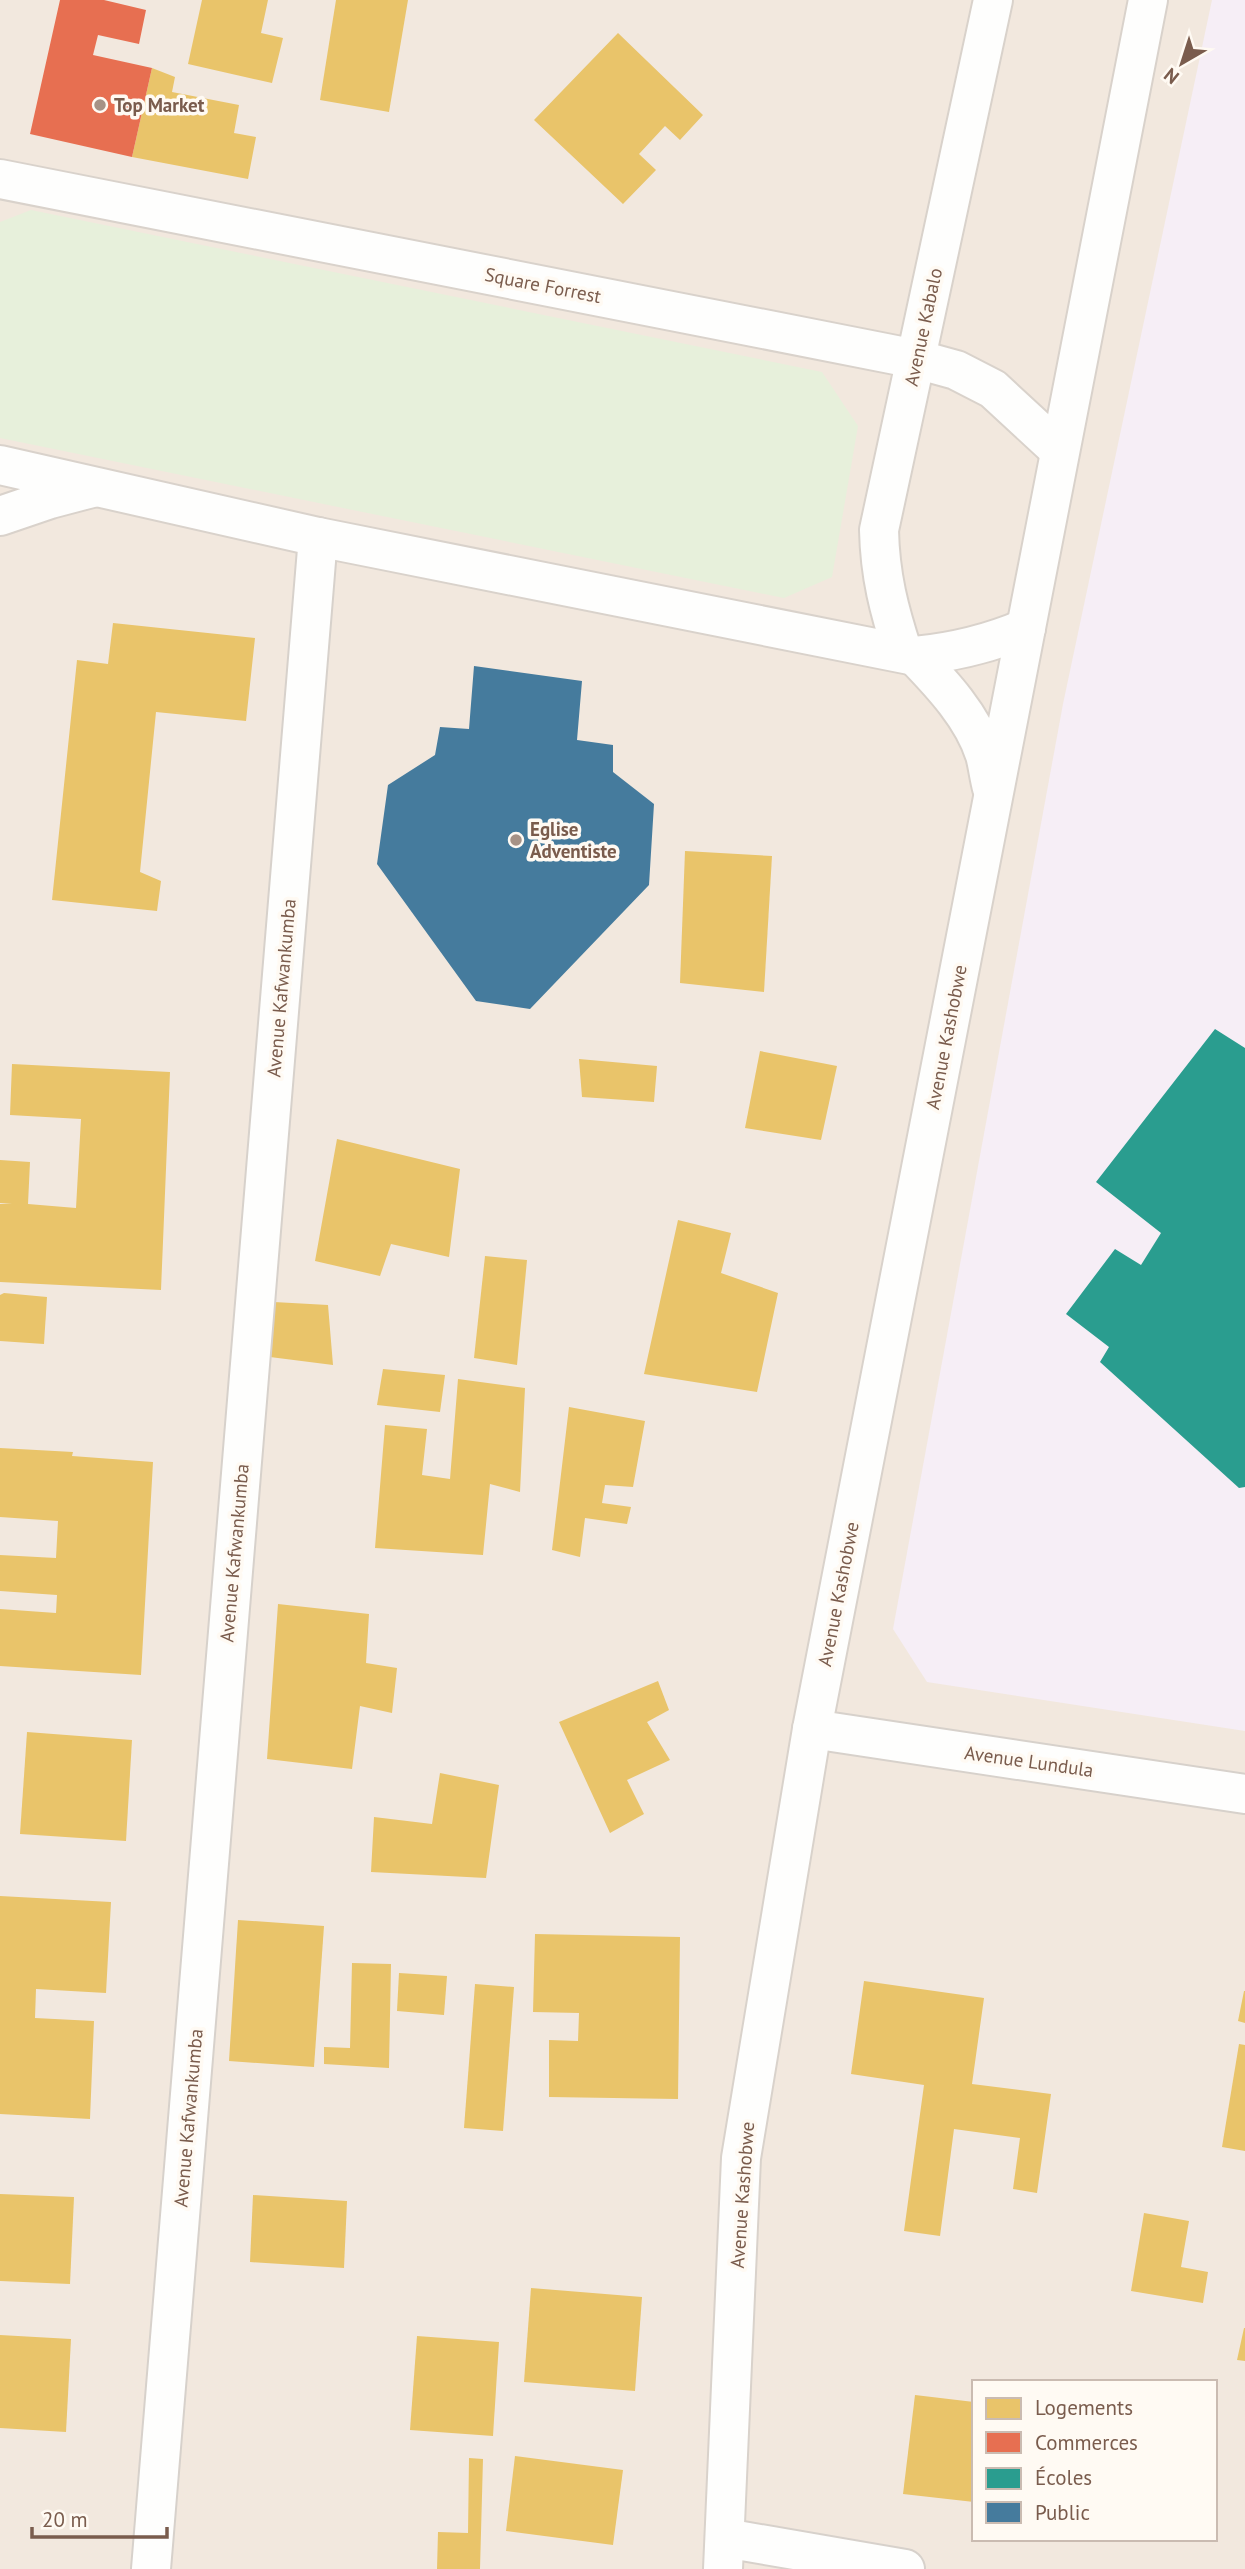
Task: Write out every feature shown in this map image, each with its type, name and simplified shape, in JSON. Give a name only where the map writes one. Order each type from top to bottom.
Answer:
[{"type":"street","name":"Avenue Kabalo","points":[[909,655],[887,605],[880,565],[879,530],[993,0]]},
{"type":"street","points":[[0,466],[318,537],[909,655],[962,650],[993,642],[1026,628],[1148,0]]},
{"type":"street","name":"Square Forrest","points":[[0,179],[916,359],[956,370],[993,389],[1059,450]]},
{"type":"street","points":[[0,516],[50,499],[98,487]]},
{"type":"street","name":"Avenue Kafwankumba","points":[[151,2569],[318,537]]},
{"type":"street","name":"Avenue Kashobwe","points":[[724,2554],[741,2158],[812,1729],[1026,628]]},
{"type":"street","points":[[909,655],[944,687],[970,725],[985,754],[993,794]]},
{"type":"street","name":"Avenue Lundula","points":[[812,1729],[1245,1794]]},
{"type":"street","points":[[724,2554],[905,2569]]},
{"type":"shaded area","points":[[0,0],[1245,0],[1245,2569],[0,2569]]},
{"type":"shaded area","points":[[1212,0],[1245,0],[1245,1731],[927,1682],[893,1629],[1063,704]]},
{"type":"green space","points":[[31,210],[822,372],[858,426],[832,577],[784,598],[0,438],[0,222]]},
{"type":"building: Logements","points":[[202,0],[268,0],[261,33],[283,38],[272,83],[188,64]]},
{"type":"building: Logements","points":[[336,0],[408,0],[389,112],[320,100]]},
{"type":"building: Logements","points":[[618,33],[703,115],[680,140],[665,126],[639,154],[656,170],[623,204],[534,120]]},
{"type":"building: Logements","points":[[152,68],[175,77],[172,92],[239,105],[234,133],[256,137],[248,179],[132,157]]},
{"type":"building: Logements","points":[[113,623],[255,638],[246,721],[156,712],[140,872],[161,881],[157,911],[52,900],[77,660],[108,664]]},
{"type":"building: Logements","points":[[685,851],[772,856],[764,992],[680,983]]},
{"type":"building: Logements","points":[[760,1051],[837,1066],[821,1140],[745,1128]]},
{"type":"building: Logements","points":[[579,1059],[657,1066],[654,1102],[582,1097]]},
{"type":"building: Logements","points":[[12,1064],[170,1072],[161,1290],[0,1282],[0,1204],[12,1203],[0,1203],[0,1160],[30,1162],[28,1204],[76,1208],[81,1119],[10,1115]]},
{"type":"building: Logements","points":[[337,1139],[460,1169],[449,1257],[391,1244],[380,1276],[315,1261]]},
{"type":"building: Logements","points":[[678,1220],[731,1233],[721,1273],[778,1293],[757,1392],[644,1374]]},
{"type":"building: Logements","points":[[485,1256],[527,1260],[517,1365],[474,1358]]},
{"type":"building: Logements","points":[[4,1293],[47,1297],[44,1344],[0,1341],[0,1295]]},
{"type":"building: Logements","points":[[274,1302],[328,1305],[333,1365],[270,1357]]},
{"type":"building: Logements","points":[[383,1369],[445,1375],[440,1412],[377,1405]]},
{"type":"building: Logements","points":[[458,1379],[525,1388],[520,1492],[490,1484],[483,1555],[375,1548],[385,1425],[427,1429],[422,1475],[450,1479]]},
{"type":"building: Logements","points":[[569,1407],[645,1421],[633,1487],[605,1485],[602,1503],[631,1507],[627,1524],[585,1518],[580,1557],[552,1550]]},
{"type":"building: Logements","points":[[0,1448],[73,1452],[72,1456],[153,1462],[141,1675],[0,1666],[0,1609],[56,1613],[57,1595],[0,1591],[0,1555],[56,1558],[58,1521],[0,1517]]},
{"type":"building: Logements","points":[[278,1604],[369,1614],[366,1663],[397,1668],[392,1713],[360,1706],[352,1769],[267,1759]]},
{"type":"building: Logements","points":[[658,1681],[669,1710],[647,1722],[670,1760],[627,1780],[644,1814],[610,1833],[559,1722]]},
{"type":"building: Logements","points":[[27,1732],[132,1740],[126,1841],[20,1834]]},
{"type":"building: Logements","points":[[440,1773],[499,1785],[486,1878],[371,1872],[374,1817],[432,1824]]},
{"type":"building: Logements","points":[[0,1896],[111,1902],[106,1993],[36,1989],[35,2018],[94,2021],[90,2119],[0,2114]]},
{"type":"building: Logements","points":[[238,1920],[324,1926],[314,2067],[229,2061]]},
{"type":"building: Logements","points":[[535,1934],[680,1937],[678,2099],[549,2097],[549,2040],[578,2041],[579,2013],[533,2012]]},
{"type":"building: Logements","points":[[352,1963],[391,1964],[389,2068],[324,2064],[324,2047],[350,2048]]},
{"type":"building: Logements","points":[[399,1973],[447,1976],[444,2015],[397,2011]]},
{"type":"building: Logements","points":[[864,1981],[984,1998],[972,2084],[1051,2094],[1037,2193],[1013,2189],[1020,2138],[954,2129],[940,2236],[904,2231],[924,2085],[851,2074]]},
{"type":"building: Logements","points":[[475,1984],[514,1987],[503,2131],[464,2128]]},
{"type":"building: Logements","points":[[1245,1991],[1245,2023],[1238,2021]]},
{"type":"building: Logements","points":[[1239,2044],[1245,2045],[1245,2151],[1222,2147]]},
{"type":"building: Logements","points":[[0,2194],[74,2197],[70,2284],[0,2281]]},
{"type":"building: Logements","points":[[253,2195],[347,2201],[344,2268],[250,2262]]},
{"type":"building: Logements","points":[[1144,2213],[1189,2221],[1181,2267],[1208,2272],[1203,2303],[1131,2291]]},
{"type":"building: Logements","points":[[531,2288],[642,2297],[635,2391],[524,2382]]},
{"type":"building: Logements","points":[[1245,2328],[1245,2361],[1237,2360]]},
{"type":"building: Logements","points":[[0,2335],[71,2339],[66,2432],[0,2428]]},
{"type":"building: Logements","points":[[417,2336],[499,2342],[493,2436],[410,2430]]},
{"type":"building: Logements","points":[[915,2395],[972,2402],[972,2502],[903,2494]]},
{"type":"building: Logements","points":[[515,2456],[623,2470],[613,2545],[506,2531]]},
{"type":"building: Logements","points":[[469,2458],[483,2459],[480,2569],[437,2569],[438,2532],[468,2533]]},
{"type":"building: Commerces","points":[[60,0],[104,0],[146,10],[139,44],[98,35],[93,55],[152,68],[132,157],[30,134]]},
{"type":"building: Écoles","points":[[1215,1029],[1245,1048],[1245,1487],[1239,1488],[1100,1362],[1109,1347],[1066,1314],[1115,1249],[1141,1265],[1161,1233],[1096,1182]]},
{"type":"building: Public","points":[[474,666],[582,681],[577,740],[613,745],[613,772],[654,804],[649,885],[530,1009],[476,1001],[377,864],[388,785],[435,755],[440,727],[469,729]]},
{"type":"place","name":"Top Market","points":[[100,105]]},
{"type":"place","name":"Eglise Adventiste","points":[[516,840]]}]
